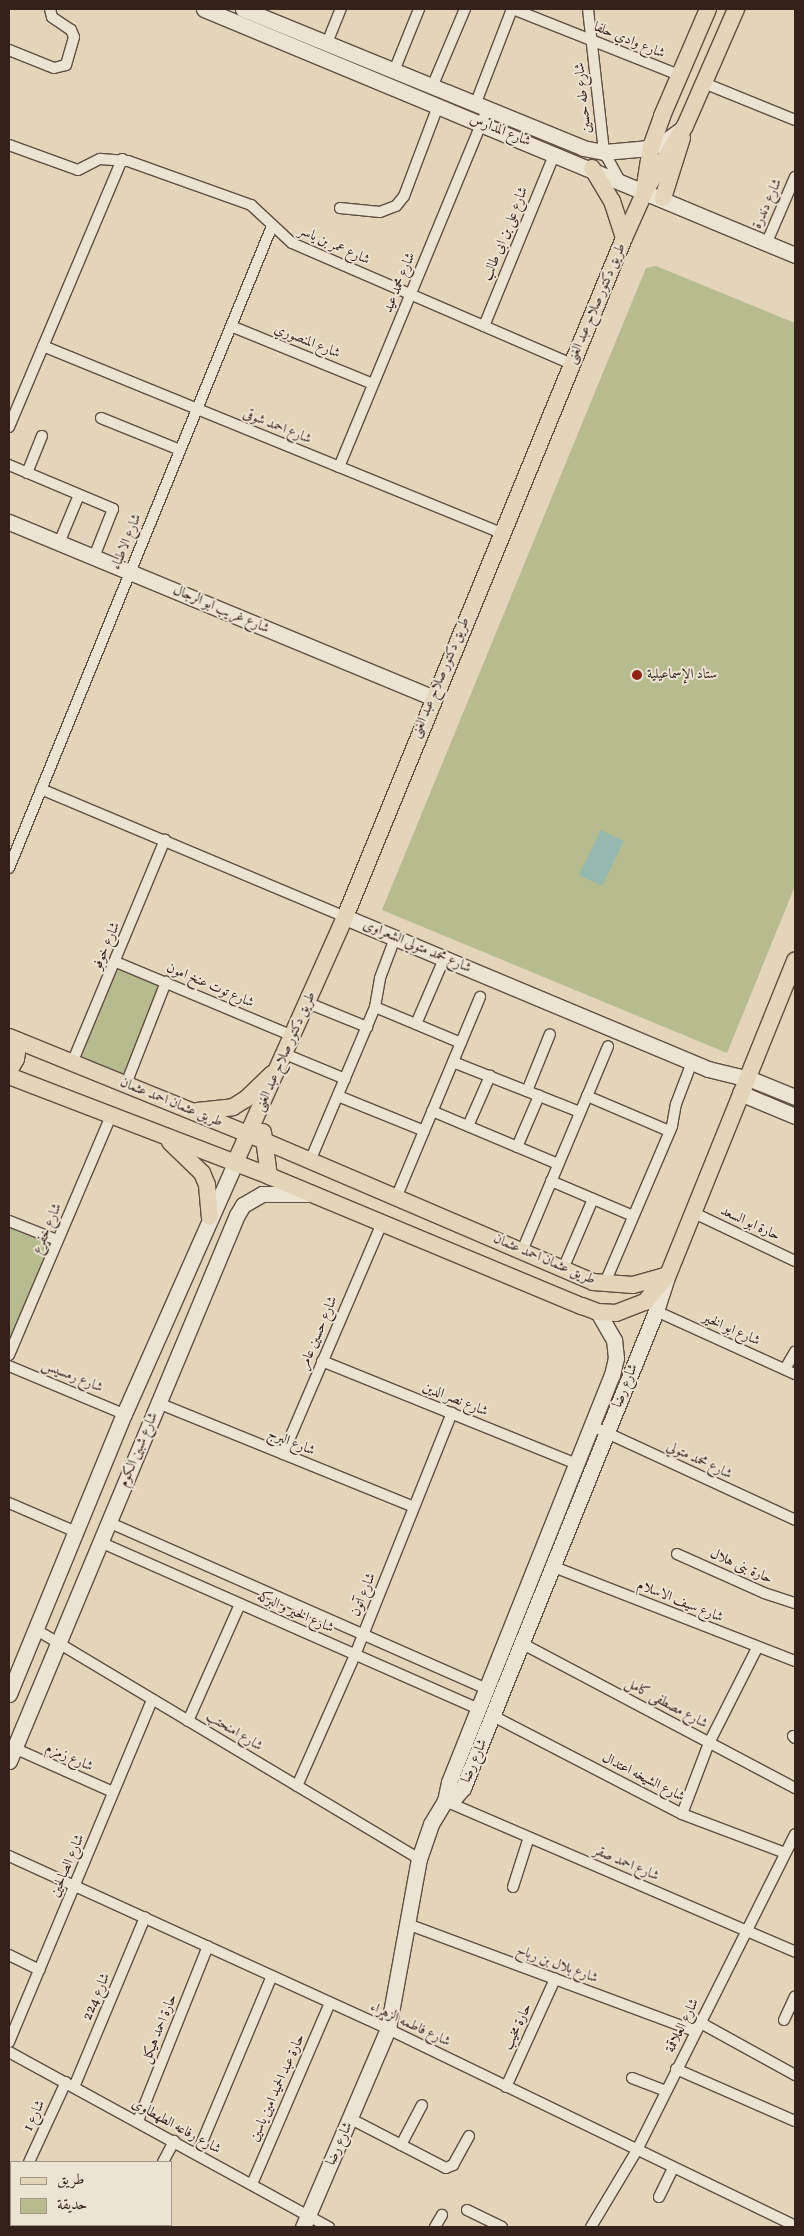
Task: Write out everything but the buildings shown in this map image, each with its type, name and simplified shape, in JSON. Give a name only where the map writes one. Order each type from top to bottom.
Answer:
[{"type":"main road","name":"طريق دكتور صلاح عبد الغنى","points":[[645,191],[651,147],[708,9]]},
{"type":"main road","name":"طريق دكتور صلاح عبد الغنى","points":[[235,1163],[294,1036],[345,917],[433,698],[624,238],[645,191],[685,126],[736,9]]},
{"type":"main road","points":[[663,198],[685,126]]},
{"type":"main road","points":[[592,168],[612,202],[624,238]]},
{"type":"main road","name":"شارع رضا","points":[[668,1275],[795,961]]},
{"type":"main road","points":[[9,1071],[16,1059],[14,1039]]},
{"type":"main road","name":"طريق عثمان احمد عثمان","points":[[14,1039],[248,1134],[563,1268],[610,1285],[633,1285],[668,1275]]},
{"type":"main road","points":[[191,1111],[233,1107],[246,1100],[283,1060]]},
{"type":"main road","name":"طريق عثمان احمد عثمان","points":[[9,1076],[112,1114],[269,1176],[598,1312],[616,1314],[646,1302],[668,1275]]},
{"type":"main road","points":[[265,1100],[264,1141],[269,1176]]},
{"type":"main road","points":[[159,1133],[202,1173],[207,1185],[210,1217]]},
{"type":"main road","points":[[610,1285],[621,1300],[616,1314]]},
{"type":"street","points":[[9,50],[54,68],[66,65],[74,37],[71,30],[52,16],[50,9]]},
{"type":"street","name":"شارع المدارس","points":[[204,9],[438,106],[481,112],[583,148],[604,152],[651,147],[670,138],[685,126]]},
{"type":"street","name":"شارع المدارس","points":[[243,9],[432,87],[554,153],[795,255]]},
{"type":"street","points":[[327,44],[341,9]]},
{"type":"street","points":[[394,71],[419,9]]},
{"type":"street","points":[[432,87],[465,9]]},
{"type":"street","name":"شارع وادي حلفا","points":[[513,9],[679,76]]},
{"type":"street","name":"شارع محمد عيد","points":[[339,467],[410,295],[481,112],[513,9]]},
{"type":"street","name":"شارع طه حسين","points":[[588,9],[604,152],[619,179]]},
{"type":"street","points":[[704,83],[795,120]]},
{"type":"street","points":[[340,208],[380,212],[396,206],[404,196],[438,106]]},
{"type":"street","name":"شارع عمر بن ياسر","points":[[9,145],[78,170],[100,159],[122,159],[251,205],[264,214],[272,226],[292,243],[572,364]]},
{"type":"street","name":"شارع على بن ابى طالب","points":[[484,326],[554,153]]},
{"type":"street","points":[[9,427],[122,159]]},
{"type":"street","name":"شارع دندرة","points":[[767,242],[795,177]]},
{"type":"street","name":"شارع الاطباء","points":[[9,868],[272,226]]},
{"type":"street","name":"شارع المنصوري","points":[[231,326],[373,384]]},
{"type":"street","name":"شارع احمد شوقى","points":[[43,346],[502,533]]},
{"type":"street","points":[[101,418],[180,450]]},
{"type":"street","points":[[26,473],[42,436]]},
{"type":"street","points":[[9,465],[113,509],[94,557]]},
{"type":"street","points":[[60,543],[79,495]]},
{"type":"street","name":"شارع غريب ابو الرجال","points":[[9,522],[433,698]]},
{"type":"street","name":"شارع محمد متولي الشعراوى","points":[[41,789],[692,1062],[743,1086],[795,1116]]},
{"type":"street","name":"شارع خوفو","points":[[72,1062],[116,962],[165,840]]},
{"type":"street","points":[[310,1161],[375,1008],[380,978],[395,938]]},
{"type":"street","points":[[416,1024],[444,959]]},
{"type":"street","name":"شارع توت عنخ امون","points":[[116,962],[294,1036]]},
{"type":"street","points":[[126,1084],[166,982]]},
{"type":"street","points":[[396,1198],[480,997]]},
{"type":"street","points":[[308,1002],[367,1027]]},
{"type":"street","points":[[375,1008],[461,1043]]},
{"type":"street","points":[[527,1091],[550,1034]]},
{"type":"street","points":[[522,1251],[608,1046]]},
{"type":"street","points":[[283,1060],[345,1079]]},
{"type":"street","points":[[453,1062],[580,1112]]},
{"type":"street","points":[[610,1285],[634,1216],[669,1131],[676,1104],[692,1062]]},
{"type":"street","points":[[468,1126],[490,1076]]},
{"type":"street","name":"شارع محمد متولي الشعراوى","points":[[743,1086],[795,1097]]},
{"type":"street","points":[[338,1096],[424,1131]]},
{"type":"street","points":[[517,1147],[539,1096]]},
{"type":"street","points":[[587,1096],[669,1131]]},
{"type":"street","points":[[432,1111],[558,1164]]},
{"type":"street","name":"شارع خفرع","points":[[9,1355],[112,1114]]},
{"type":"street","name":"شارع شبين الكوم","points":[[9,1694],[74,1531],[235,1163]]},
{"type":"street","points":[[551,1181],[634,1216]]},
{"type":"street","name":"شارع شبين الكوم","points":[[11,1754],[243,1205],[262,1194],[310,1194]]},
{"type":"street","points":[[563,1268],[594,1199]]},
{"type":"street","name":"حارة ابو السعد","points":[[692,1212],[795,1261]]},
{"type":"street","points":[[9,1221],[58,1240]]},
{"type":"street","name":"شارع حسين عامر","points":[[283,1454],[382,1223]]},
{"type":"street","name":"شارع رضا","points":[[446,1801],[455,1798],[463,1788],[554,1567],[656,1311],[668,1275]]},
{"type":"street","name":"شارع ابو الخير","points":[[656,1311],[790,1371]]},
{"type":"street","name":"شارع رضا","points":[[306,2222],[388,2029],[410,1925],[420,1859],[431,1824],[446,1801],[447,1786],[577,1464],[616,1358],[614,1340],[598,1312]]},
{"type":"street","points":[[790,1371],[795,1352]]},
{"type":"street","name":"شارع نصر الدين","points":[[322,1360],[577,1464]]},
{"type":"street","name":"شارع رمسيس","points":[[9,1366],[124,1414]]},
{"type":"street","name":"شارع البرج","points":[[158,1403],[414,1507]]},
{"type":"street","name":"شارع آتون","points":[[297,1786],[355,1655],[452,1413]]},
{"type":"street","name":"شارع محمد متولي","points":[[592,1426],[795,1520]]},
{"type":"street","points":[[9,1503],[74,1531]]},
{"type":"street","name":"شارع الخير و البركه","points":[[108,1522],[486,1689]]},
{"type":"street","name":"شارع الخير و البركه","points":[[100,1542],[478,1709]]},
{"type":"street","name":"حارة بنى هلال","points":[[677,1554],[764,1593],[795,1603]]},
{"type":"street","name":"شارع سيف الاسلام","points":[[554,1567],[757,1648],[795,1661]]},
{"type":"street","points":[[188,1721],[240,1604]]},
{"type":"street","name":"شارع امنحتب","points":[[36,1629],[420,1859]]},
{"type":"street","name":"شارع مصطفى كامل","points":[[523,1644],[795,1788]]},
{"type":"street","points":[[682,1814],[709,1743],[757,1648]]},
{"type":"street","name":"شارع الصالحين","points":[[9,2042],[152,1700]]},
{"type":"street","name":"شارع الشيخه اعتدال","points":[[493,1716],[682,1814],[785,1853]]},
{"type":"street","name":"شارع زمزم","points":[[11,1754],[113,1792]]},
{"type":"street","name":"شارع احمد صقر","points":[[446,1801],[795,1952]]},
{"type":"street","name":"شارع العلاقمة","points":[[591,2227],[638,2150],[676,2069],[795,1834]]},
{"type":"street","points":[[513,1887],[529,1837]]},
{"type":"street","name":"شارع فاطمه الزهراء","points":[[9,1856],[388,2029],[795,2226]]},
{"type":"street","name":"شارع 224","points":[[70,2084],[145,1917]]},
{"type":"street","name":"شارع بلال بن رباح","points":[[410,1925],[555,1979],[697,2027],[795,2075]]},
{"type":"street","name":"حارة احمد هيكل","points":[[138,2121],[208,1946]]},
{"type":"street","points":[[9,1955],[40,1970]]},
{"type":"street","points":[[198,2154],[272,1976]]},
{"type":"street","name":"حارة مخيب","points":[[506,2087],[555,1979]]},
{"type":"street","points":[[784,2020],[795,1996]]},
{"type":"street","name":"حارة عبد الحميد امين ياسين","points":[[252,2184],[330,2003]]},
{"type":"street","name":"شارع رفاعه الطهطاوى","points":[[9,2052],[252,2184],[306,2222],[329,2227]]},
{"type":"street","points":[[676,2069],[795,2120]]},
{"type":"street","points":[[632,2078],[666,2091]]},
{"type":"street","name":"شارع 1","points":[[30,2161],[70,2084]]},
{"type":"street","points":[[401,2145],[422,2105]]},
{"type":"street","points":[[351,2119],[449,2168],[469,2136]]},
{"type":"street","points":[[164,2161],[174,2141]]},
{"type":"street","points":[[659,2197],[673,2168]]},
{"type":"street","points":[[466,2210],[502,2227]]},
{"type":"street","points":[[435,2227],[442,2215]]},
{"type":"green space","name":"ستاد الإسماعيلية","points":[[656,266],[795,323],[795,886],[727,1053],[382,910],[646,268]]},
{"type":"green space","points":[[117,963],[164,983],[127,1077],[77,1057]]},
{"type":"green space","points":[[9,1223],[55,1241],[9,1350]]},
{"type":"water","points":[[601,830],[624,841],[602,886],[579,875]]},
{"type":"place","name":"ستاد الإسماعيلية","points":[[637,675]]}]
